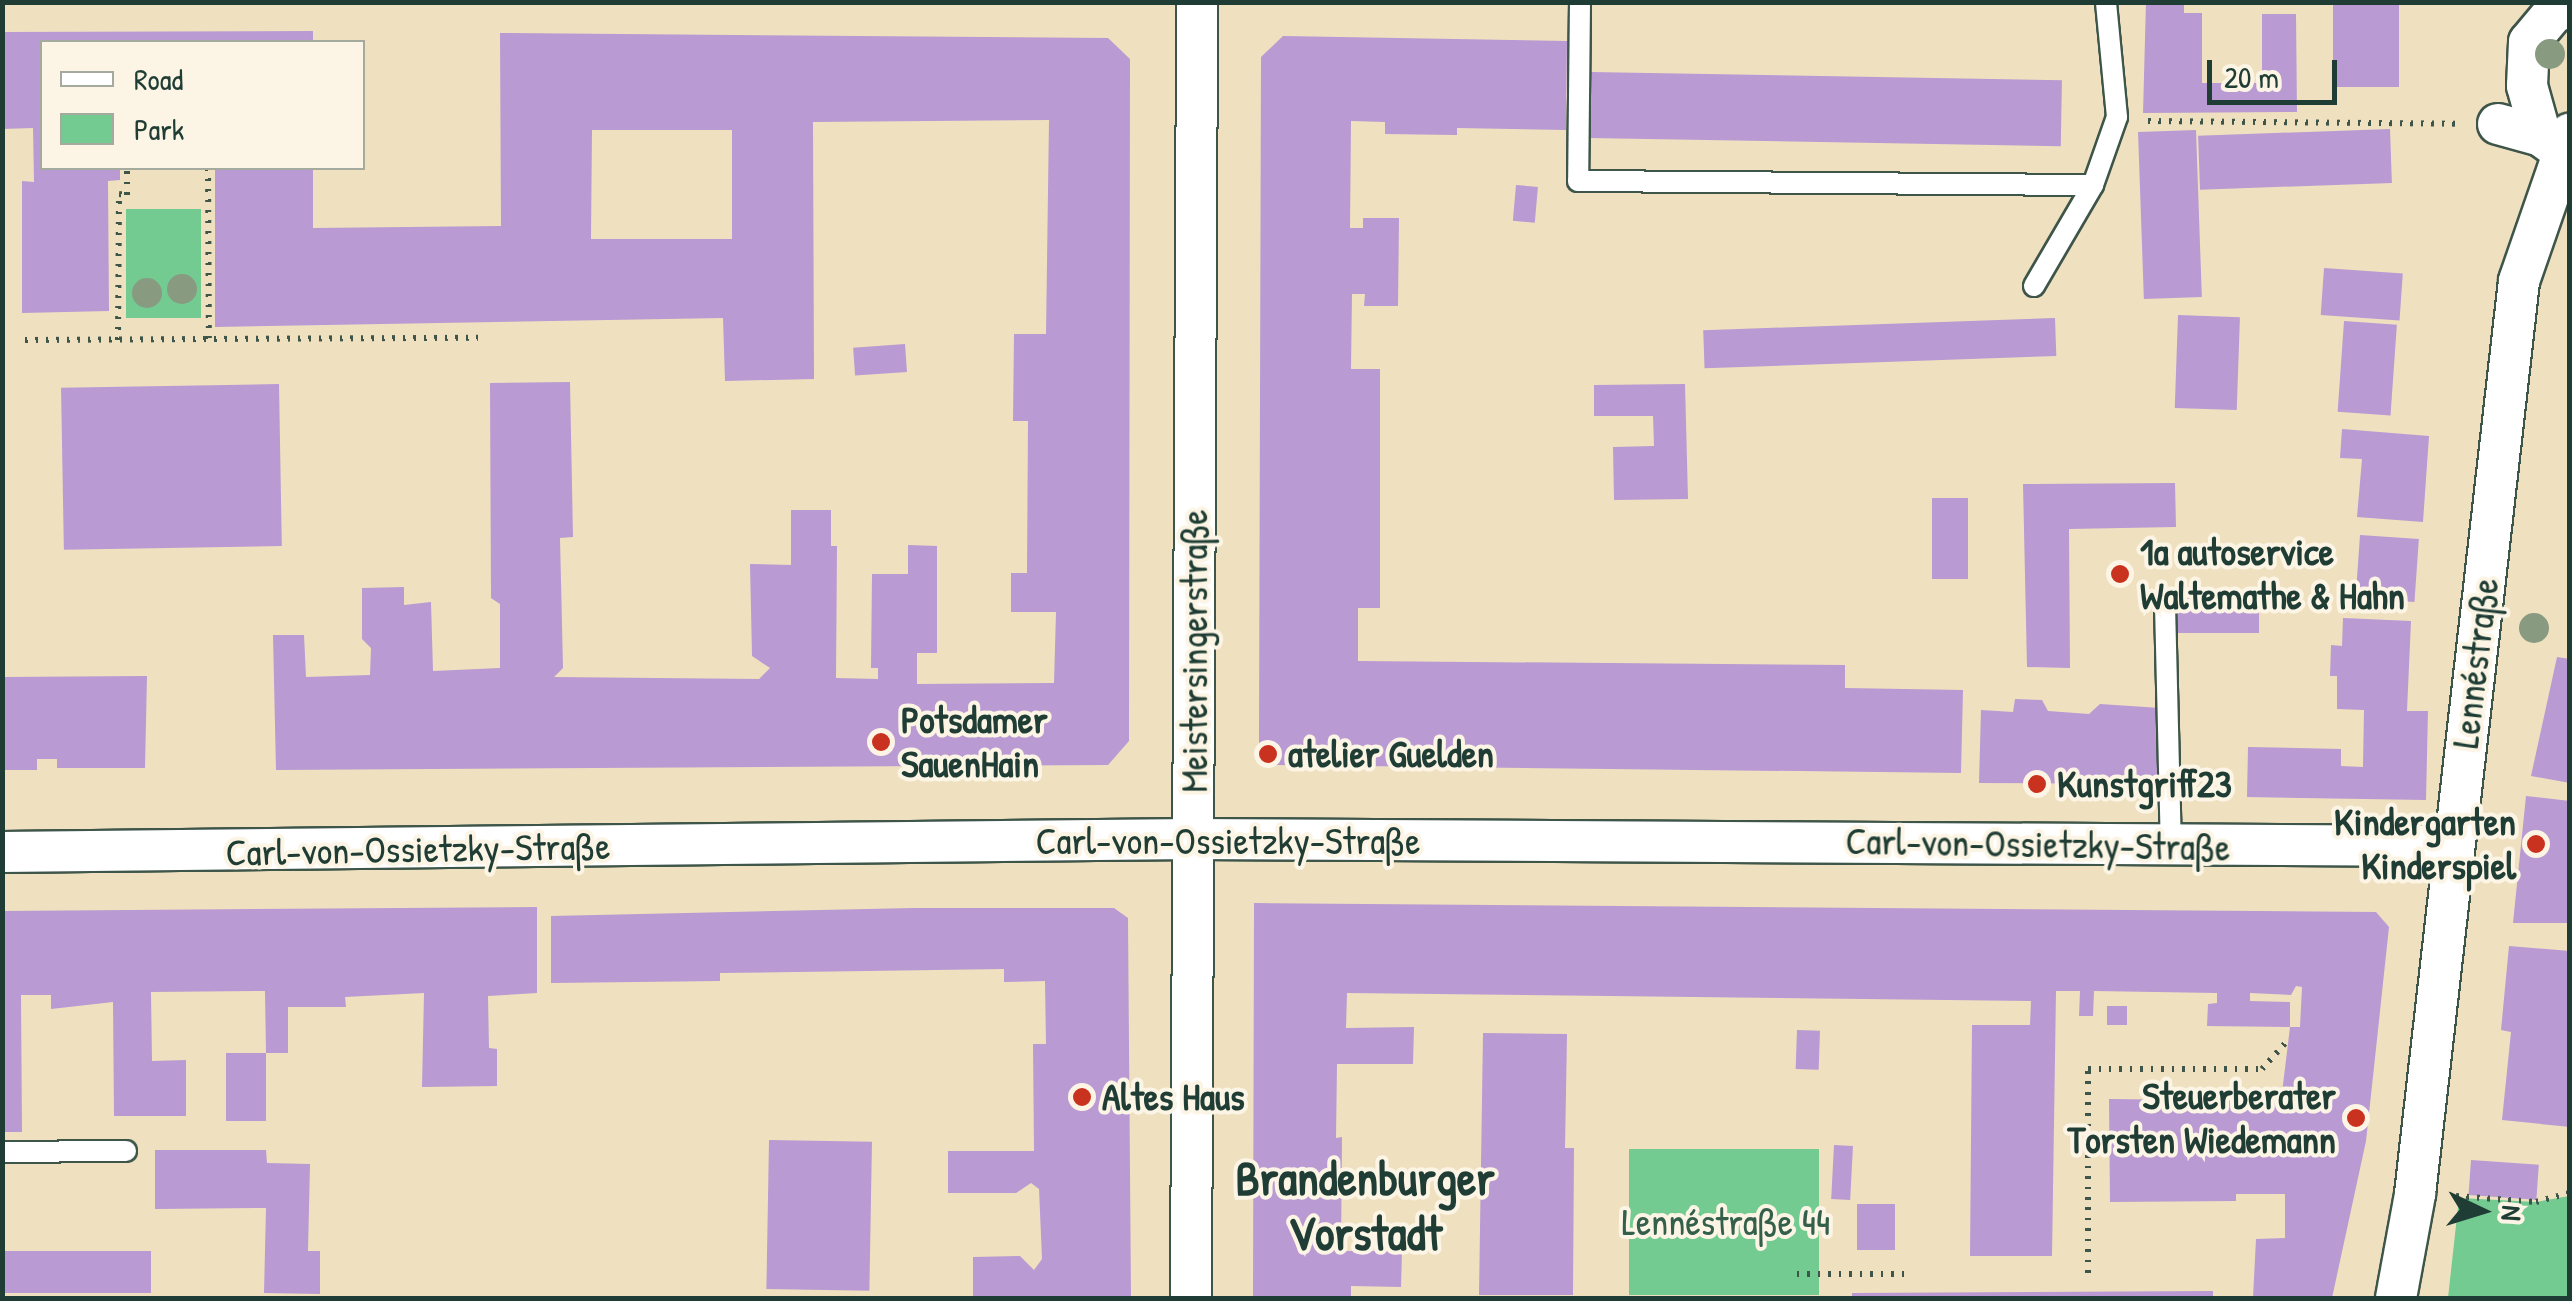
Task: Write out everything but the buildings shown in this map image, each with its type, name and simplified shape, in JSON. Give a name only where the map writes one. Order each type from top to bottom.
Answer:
[{"type":"street","name":"Meistersingerstraße","points":[[1191,1298],[1197,2]]},
{"type":"street","points":[[2558,141],[2527,86],[2529,42],[2554,10],[2570,8]]},
{"type":"street","points":[[2498,124],[2558,141]]},
{"type":"street","name":"Lennéstraße","points":[[2396,1298],[2415,1194],[2519,281],[2558,141]]},
{"type":"street","name":"Carl-von-Ossietzky-Straße","points":[[2,852],[1194,839],[2454,846]]},
{"type":"lane","points":[[1580,2],[1578,181],[2093,185]]},
{"type":"lane","points":[[2034,286],[2093,185],[2117,118],[2106,2]]},
{"type":"lane","points":[[2165,605],[2171,846]]},
{"type":"lane","points":[[2,1152],[126,1151]]},
{"type":"path","points":[[2164,122],[2498,124]]},
{"type":"path","points":[[118,340],[119,194],[127,194],[128,170]]},
{"type":"path","points":[[208,170],[209,339]]},
{"type":"path","points":[[25,340],[478,338]]},
{"type":"path","points":[[2088,1274],[2088,1069],[2262,1070],[2288,1040]]},
{"type":"path","points":[[2415,1194],[2536,1202],[2570,1193]]},
{"type":"path","points":[[1797,1274],[1912,1274]]},
{"type":"green space","points":[[126,209],[201,209],[201,318],[126,318]]},
{"type":"green space","name":"Lennéstraße 44","points":[[1629,1149],[1819,1149],[1819,1295],[1629,1295]]},
{"type":"green space","points":[[2569,1196],[2569,1298],[2448,1298],[2459,1198],[2536,1202]]},
{"type":"place","name":"1a autoservice Waltemathe & Hahn","points":[[2120,574]]},
{"type":"place","name":"Potsdamer SauenHain","points":[[881,742]]},
{"type":"place","name":"atelier Guelden","points":[[1268,754]]},
{"type":"place","name":"Kunstgriff23","points":[[2037,784]]},
{"type":"place","name":"Kindergarten Kinderspiel","points":[[2536,844]]},
{"type":"place","name":"Altes Haus","points":[[1082,1097]]},
{"type":"place","name":"Steuerberater Torsten Wiedemann","points":[[2356,1118]]},
{"type":"district","name":"Brandenburger Vorstadt","points":[[1365,1204]]}]
